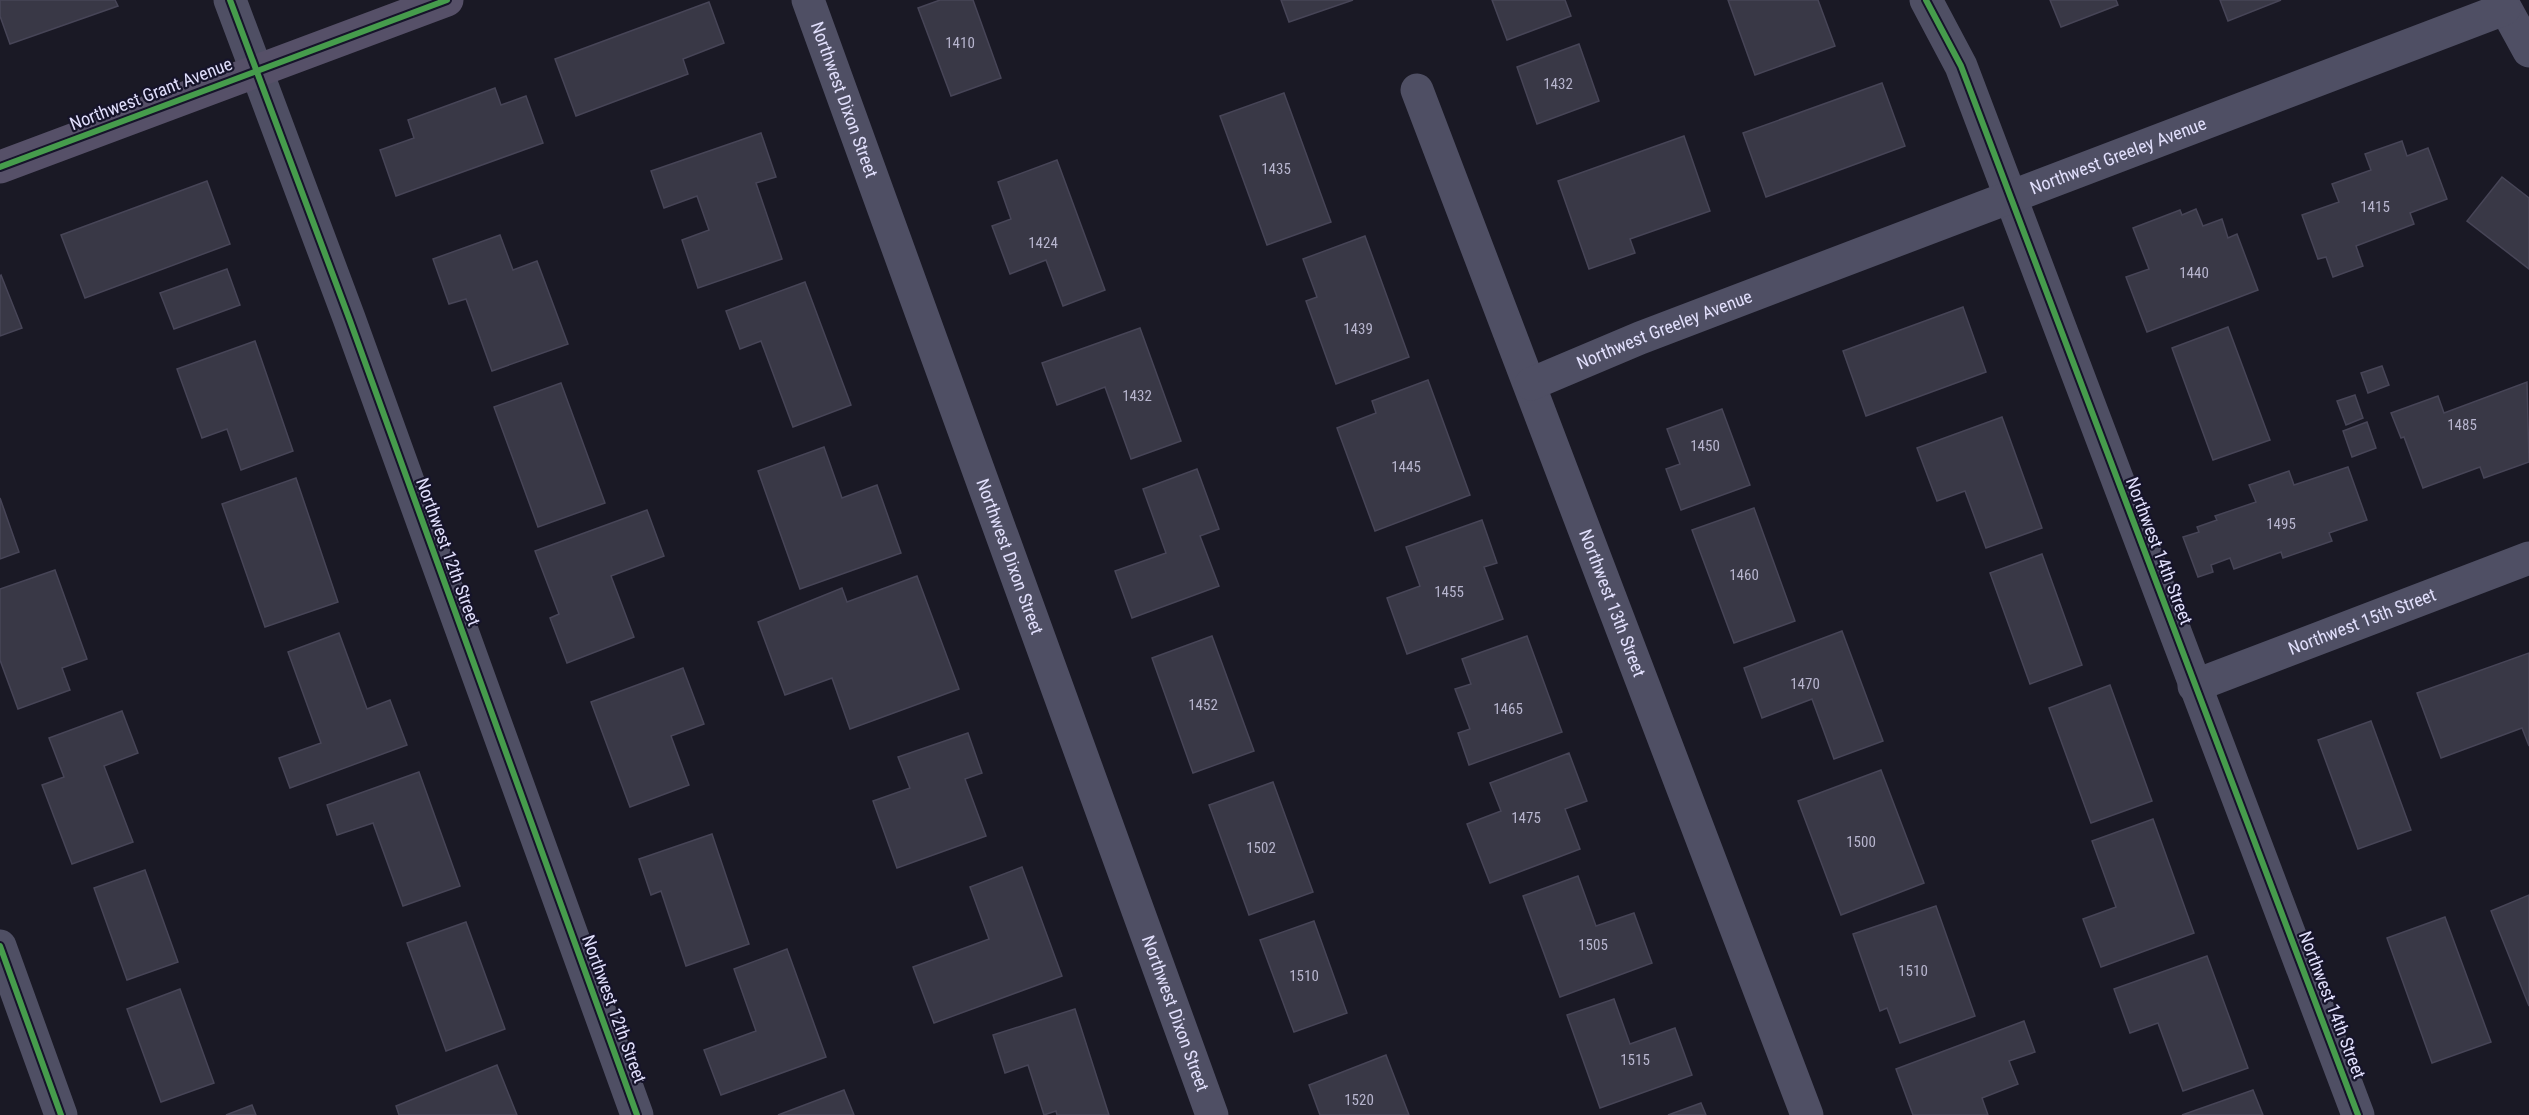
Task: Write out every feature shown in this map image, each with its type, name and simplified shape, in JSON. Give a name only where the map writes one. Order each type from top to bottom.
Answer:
[{"type":"main road","name":"Northwest Grant Avenue","points":[[0,166],[447,0]]},
{"type":"street","name":"Northwest 12th Street","points":[[230,0],[349,318],[637,1115]]},
{"type":"street","name":"Northwest Dixon Street","points":[[808,0],[1212,1115]]},
{"type":"street","name":"Northwest 14th Street","points":[[1926,0],[1961,66],[2358,1115]]},
{"type":"street","name":"Northwest Greeley Avenue","points":[[1531,384],[1640,339],[2010,198],[2502,5]]},
{"type":"street","points":[[2502,5],[2529,51]]},
{"type":"street","name":"Northwest 13th Street","points":[[1417,90],[1531,384],[1807,1115]]},
{"type":"street","name":"Northwest 15th Street","points":[[2194,686],[2529,558]]},
{"type":"street","points":[[0,946],[61,1115]]},
{"type":"building","points":[[0,0],[115,0],[118,6],[10,44],[0,16]]},
{"type":"building","points":[[940,0],[973,0],[1001,78],[951,96],[918,8]]},
{"type":"building","points":[[1281,0],[1353,0],[1289,22]]},
{"type":"building","points":[[1492,0],[1565,0],[1571,16],[1507,40]]},
{"type":"building","points":[[1728,0],[1818,0],[1835,46],[1755,75]]},
{"type":"building","points":[[2050,0],[2116,0],[2118,5],[2061,27]]},
{"type":"building","points":[[2220,0],[2281,0],[2228,21]]},
{"type":"building","points":[[709,2],[724,43],[683,59],[688,74],[576,116],[555,59]]},
{"type":"building","points":[[1579,44],[1599,101],[1537,124],[1517,67]]},
{"type":"building","points":[[1882,83],[1905,146],[1766,197],[1743,133]]},
{"type":"building","points":[[495,88],[501,105],[526,96],[543,143],[396,196],[380,150],[414,138],[408,120]]},
{"type":"building","points":[[1284,93],[1331,222],[1267,245],[1220,116]]},
{"type":"building","points":[[761,133],[776,177],[756,183],[782,259],[698,288],[682,240],[709,230],[697,196],[664,208],[651,171]]},
{"type":"building","points":[[1684,136],[1710,211],[1630,239],[1635,253],[1589,269],[1558,181]]},
{"type":"building","points":[[2402,141],[2407,156],[2428,148],[2447,199],[2410,213],[2414,224],[2356,246],[2363,266],[2333,277],[2326,257],[2318,259],[2302,215],[2339,202],[2332,184],[2371,170],[2365,154]]},
{"type":"building","points":[[1057,160],[1105,290],[1063,306],[1046,260],[1010,274],[992,226],[1011,219],[998,182]]},
{"type":"building","points":[[2502,177],[2529,198],[2529,269],[2467,221]]},
{"type":"building","points":[[207,181],[230,244],[85,298],[61,235]]},
{"type":"building","points":[[2196,209],[2203,226],[2222,219],[2228,238],[2237,234],[2258,290],[2147,332],[2126,277],[2149,269],[2133,228],[2180,210],[2182,215]]},
{"type":"building","points":[[500,235],[513,270],[537,261],[568,344],[492,371],[466,299],[449,304],[433,259]]},
{"type":"building","points":[[1365,236],[1409,357],[1336,384],[1306,301],[1317,297],[1303,259]]},
{"type":"building","points":[[227,269],[240,305],[174,329],[160,293]]},
{"type":"building","points":[[0,276],[22,328],[0,336]]},
{"type":"building","points":[[805,282],[851,405],[793,427],[761,341],[740,349],[726,311]]},
{"type":"building","points":[[1963,307],[1986,372],[1866,416],[1843,351]]},
{"type":"building","points":[[2228,327],[2270,440],[2213,460],[2172,348]]},
{"type":"building","points":[[1140,328],[1181,441],[1131,459],[1105,387],[1057,405],[1042,363]]},
{"type":"building","points":[[255,341],[293,451],[241,470],[227,429],[202,438],[177,369]]},
{"type":"building","points":[[2382,366],[2389,385],[2368,393],[2361,373]]},
{"type":"building","points":[[1428,380],[1470,495],[1375,531],[1337,428],[1376,413],[1372,401]]},
{"type":"building","points":[[2527,382],[2529,462],[2484,478],[2480,467],[2423,488],[2404,437],[2401,438],[2391,413],[2438,396],[2444,413]]},
{"type":"building","points":[[561,383],[605,503],[538,527],[494,407]]},
{"type":"building","points":[[2355,395],[2363,418],[2346,425],[2337,401]]},
{"type":"building","points":[[1722,409],[1750,485],[1681,510],[1666,469],[1680,464],[1667,429]]},
{"type":"building","points":[[2002,417],[2042,528],[1986,548],[1965,491],[1937,501],[1917,448]]},
{"type":"building","points":[[2367,422],[2376,448],[2352,457],[2343,431]]},
{"type":"building","points":[[824,447],[842,498],[877,485],[901,553],[800,589],[758,471]]},
{"type":"building","points":[[2348,467],[2367,520],[2329,533],[2332,541],[2283,558],[2281,552],[2234,569],[2230,558],[2211,565],[2213,572],[2198,577],[2183,537],[2199,532],[2197,527],[2217,520],[2215,516],[2256,502],[2249,485],[2289,471],[2294,485]]},
{"type":"building","points":[[1197,469],[1219,529],[1200,536],[1219,586],[1132,618],[1115,571],[1166,553],[1143,489]]},
{"type":"building","points":[[296,478],[338,602],[265,627],[222,504]]},
{"type":"building","points":[[0,498],[19,552],[0,559]]},
{"type":"building","points":[[1754,508],[1795,621],[1734,643],[1692,530]]},
{"type":"building","points":[[647,510],[664,556],[611,576],[634,637],[567,663],[550,618],[559,614],[535,551]]},
{"type":"building","points":[[1482,520],[1497,563],[1484,567],[1503,619],[1407,654],[1387,598],[1420,586],[1406,547]]},
{"type":"building","points":[[2042,554],[2082,665],[2030,684],[1990,573]]},
{"type":"building","points":[[55,570],[87,659],[62,668],[70,690],[18,709],[0,660],[0,589]]},
{"type":"building","points":[[917,576],[959,689],[850,729],[832,678],[785,695],[758,622],[842,588],[847,602]]},
{"type":"building","points":[[1842,631],[1883,741],[1834,759],[1812,699],[1762,718],[1744,668]]},
{"type":"building","points":[[339,633],[367,709],[390,700],[407,745],[290,788],[279,758],[321,743],[288,652]]},
{"type":"building","points":[[1212,636],[1254,751],[1193,773],[1152,658]]},
{"type":"building","points":[[1527,636],[1562,732],[1469,765],[1458,733],[1470,729],[1455,689],[1471,684],[1462,659]]},
{"type":"building","points":[[2529,653],[2529,746],[2522,728],[2441,758],[2417,693]]},
{"type":"building","points":[[683,668],[704,724],[671,736],[689,785],[630,807],[591,702]]},
{"type":"building","points":[[2110,685],[2152,801],[2091,823],[2049,708]]},
{"type":"building","points":[[122,711],[138,753],[104,766],[133,842],[72,864],[42,785],[64,777],[49,738]]},
{"type":"building","points":[[2371,721],[2411,830],[2358,849],[2318,740]]},
{"type":"building","points":[[968,733],[982,773],[965,779],[986,836],[897,868],[873,801],[910,788],[898,757]]},
{"type":"building","points":[[1569,753],[1587,801],[1565,809],[1580,849],[1490,883],[1467,824],[1501,811],[1490,783]]},
{"type":"building","points":[[1881,770],[1924,883],[1841,915],[1798,801]]},
{"type":"building","points":[[419,772],[460,886],[403,906],[373,823],[337,835],[327,805]]},
{"type":"building","points":[[1273,782],[1313,892],[1249,915],[1209,805]]},
{"type":"building","points":[[2153,819],[2194,933],[2101,967],[2083,919],[2116,907],[2092,841]]},
{"type":"building","points":[[712,834],[749,944],[686,966],[661,891],[651,895],[639,859]]},
{"type":"building","points":[[1022,867],[1062,976],[934,1023],[913,967],[989,939],[970,887]]},
{"type":"building","points":[[145,870],[178,962],[127,980],[94,888]]},
{"type":"building","points":[[1578,876],[1596,926],[1634,913],[1652,963],[1560,997],[1523,896]]},
{"type":"building","points":[[2529,895],[2529,1006],[2491,911]]},
{"type":"building","points":[[1936,906],[1975,1016],[1900,1043],[1887,1008],[1880,1011],[1853,934]]},
{"type":"building","points":[[2445,917],[2491,1042],[2432,1063],[2387,938]]},
{"type":"building","points":[[1314,921],[1347,1013],[1294,1032],[1260,940]]},
{"type":"building","points":[[466,922],[505,1029],[446,1051],[407,943]]},
{"type":"building","points":[[787,949],[826,1057],[721,1095],[704,1050],[756,1031],[734,969]]},
{"type":"building","points":[[2207,956],[2248,1068],[2183,1091],[2158,1023],[2130,1033],[2114,989]]},
{"type":"building","points":[[180,989],[214,1083],[161,1102],[127,1009]]},
{"type":"building","points":[[1614,999],[1630,1044],[1675,1028],[1692,1075],[1600,1108],[1567,1015]]},
{"type":"building","points":[[1075,1009],[1109,1115],[1057,1115],[1056,1111],[1044,1115],[1028,1065],[1005,1073],[993,1035]]},
{"type":"building","points":[[2024,1021],[2035,1052],[2009,1061],[2018,1084],[1982,1098],[1988,1115],[1913,1115],[1896,1069]]},
{"type":"building","points":[[1386,1055],[1409,1115],[1320,1115],[1309,1085]]},
{"type":"building","points":[[497,1065],[517,1115],[399,1115],[396,1106]]},
{"type":"building","points":[[844,1090],[854,1115],[778,1115]]},
{"type":"building","points":[[2253,1090],[2263,1115],[2182,1115]]},
{"type":"building","points":[[1701,1103],[1706,1115],[1668,1115]]},
{"type":"building","points":[[252,1105],[256,1115],[226,1115]]},
{"type":"cycle path","points":[[230,0],[349,318],[637,1115]]},
{"type":"cycle path","points":[[0,167],[447,0]]},
{"type":"cycle path","points":[[1926,0],[1961,66],[2358,1115]]},
{"type":"cycle path","points":[[0,946],[61,1115]]}]
